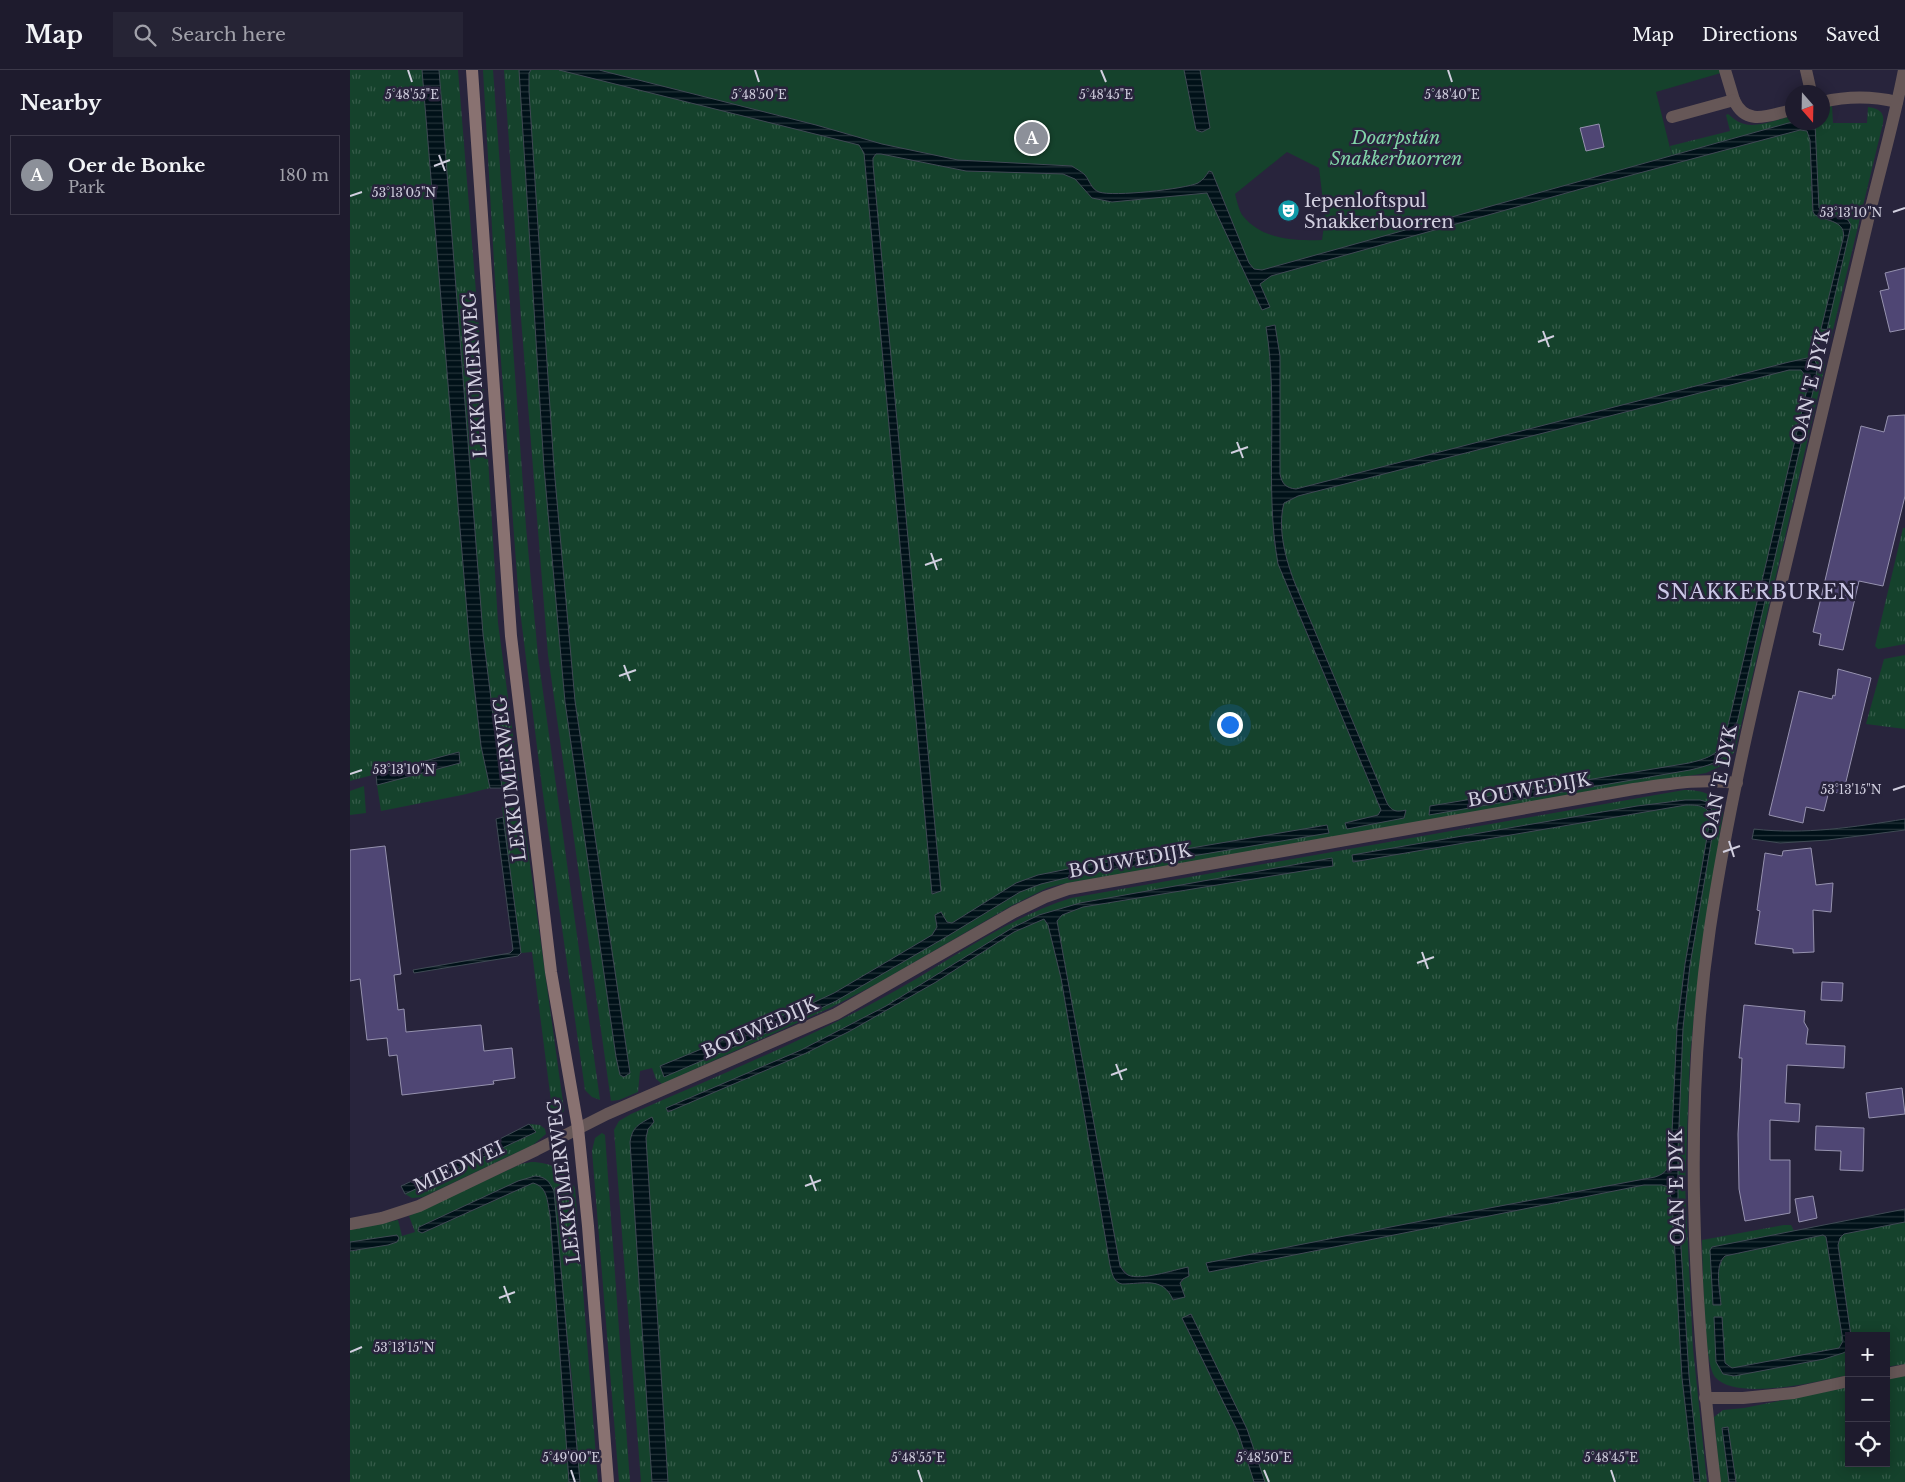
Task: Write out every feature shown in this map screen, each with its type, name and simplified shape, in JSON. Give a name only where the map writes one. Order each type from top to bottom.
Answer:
[{"type":"main road","name":"LEKKUMERWEG","points":[[472,70],[511,636],[551,972],[578,1128],[588,1226],[608,1482]]},
{"type":"street","points":[[1726,70],[1734,100],[1743,114],[1751,118],[1785,112]]},
{"type":"street","points":[[1806,70],[1809,85]]},
{"type":"street","name":"OAN 'E DYK","points":[[1715,1482],[1700,1347],[1695,1238],[1694,1107],[1710,930],[1737,783],[1766,649],[1904,70]]},
{"type":"street","points":[[1830,101],[1857,97],[1879,97],[1897,102]]},
{"type":"street","points":[[1672,117],[1734,100]]},
{"type":"street","name":"BOUWEDIJK","points":[[578,1128],[836,1014],[1014,912],[1045,897],[1068,889],[1634,789],[1691,781],[1716,780],[1737,783]]},
{"type":"street","name":"MIEDWEI","points":[[350,1224],[382,1218],[419,1206],[578,1128]]},
{"type":"street","points":[[1890,1373],[1905,1370]]},
{"type":"street","points":[[1705,1398],[1743,1398],[1794,1393],[1845,1382]]},
{"type":"green space","points":[[350,70],[422,70],[470,649],[481,746],[490,788],[381,811],[377,785],[460,763],[459,752],[350,781]]},
{"type":"green space","points":[[439,70],[458,70],[484,391],[498,623],[519,780],[518,786],[502,793],[483,634]]},
{"type":"green space","points":[[483,70],[493,70],[526,527],[538,656],[600,1100],[592,1097],[585,1090],[542,787],[519,602],[495,280]]},
{"type":"green space","points":[[504,70],[519,70],[544,468],[565,702],[616,1057],[620,1075],[624,1077],[630,1073],[575,701],[554,468],[529,91],[529,72],[531,70],[559,70],[859,145],[864,153],[932,894],[940,891],[873,164],[873,158],[876,154],[966,171],[1063,174],[1075,179],[1092,198],[1207,193],[1262,310],[1270,307],[1260,284],[1271,276],[1602,183],[1806,130],[1810,140],[1812,206],[1820,218],[1840,224],[1844,231],[1821,329],[1826,330],[1851,225],[1841,217],[1824,212],[1819,208],[1814,130],[1830,130],[1830,106],[1832,106],[1833,123],[1867,123],[1868,107],[1875,108],[1882,113],[1883,123],[1831,338],[1826,341],[1820,341],[1817,352],[1824,359],[1825,365],[1735,751],[1725,764],[1706,773],[1047,888],[1011,906],[880,982],[832,1007],[662,1084],[656,1079],[652,1068],[640,1071],[638,1092],[619,1100],[611,1101],[548,655],[521,318]],"holes":[[[1275,325],[1280,356],[1280,474],[1285,485],[1296,489],[1789,362],[1816,378],[1726,755],[1715,764],[1690,770],[1429,814],[1431,806],[1689,763],[1709,757],[1719,749],[1730,717],[1808,385],[1808,379],[1801,370],[1789,370],[1298,496],[1284,503],[1282,535],[1296,586],[1387,803],[1395,811],[1406,811],[1404,818],[1347,829],[1345,823],[1378,815],[1381,810],[1288,589],[1274,543],[1271,357],[1267,327]],[[1327,825],[1328,833],[1074,876],[1041,884],[1020,892],[836,1001],[665,1076],[661,1066],[834,993],[932,935],[937,927],[935,915],[941,912],[947,922],[952,923],[1016,883],[1038,875]]]},
{"type":"green space","name":"Doarpstún Snakkerbuorren","points":[[599,70],[1184,70],[1196,130],[1199,132],[1210,128],[1200,70],[1731,70],[1656,92],[1672,156],[1262,270],[1254,269],[1249,264],[1217,183],[1209,172],[1200,182],[1179,188],[1149,192],[1107,193],[1096,191],[1086,177],[1072,166],[958,160],[882,144],[816,125]],"holes":[[[1287,152],[1319,168],[1325,218],[1322,240],[1290,239],[1269,234],[1251,224],[1243,216],[1235,194]]]},
{"type":"green space","points":[[1728,114],[1747,125],[1767,123],[1785,118],[1785,124],[1672,156],[1670,146],[1730,131],[1726,115]]},
{"type":"green space","points":[[1903,528],[1905,528],[1905,644],[1878,649],[1875,646]]},
{"type":"green space","points":[[1905,655],[1905,729],[1866,724],[1884,659]]},
{"type":"green space","points":[[364,786],[366,813],[350,815],[350,791]]},
{"type":"green space","points":[[1684,790],[1703,792],[1713,797],[1723,813],[1696,997],[1690,1057],[1685,1185],[1693,1349],[1707,1482],[1700,1482],[1689,1376],[1677,1176],[1683,1028],[1690,965],[1712,837],[1714,814],[1712,808],[1685,800],[1637,806],[1352,855],[1354,862],[1686,805],[1699,806],[1708,811],[1710,820],[1685,964],[1677,1028],[1671,1153],[1666,1171],[1655,1177],[1206,1264],[1209,1272],[1644,1185],[1655,1184],[1667,1187],[1672,1201],[1682,1378],[1694,1482],[1265,1482],[1247,1429],[1191,1314],[1182,1319],[1238,1432],[1254,1482],[668,1482],[646,1138],[648,1129],[654,1122],[630,1142],[652,1482],[641,1482],[614,1130],[619,1121],[824,1028],[909,983],[976,942],[1022,918],[1071,898]],"holes":[[[1331,858],[1333,866],[1083,907],[1062,915],[1057,921],[1120,1266],[1128,1275],[1134,1277],[1186,1277],[1180,1283],[1184,1297],[1170,1292],[1163,1285],[1156,1283],[1122,1284],[1114,1278],[1110,1265],[1061,978],[1048,925],[1044,919],[1014,932],[936,982],[850,1031],[804,1054],[668,1112],[666,1108],[801,1050],[886,1006],[1012,928],[1039,915],[1080,903]]]},
{"type":"green space","points":[[502,807],[513,807],[520,810],[525,828],[564,1110],[560,1118],[548,1106],[551,1101],[532,952],[521,953]]},
{"type":"green space","points":[[529,1124],[540,1125],[545,1129],[546,1134],[533,1145],[423,1197],[412,1198],[405,1194],[536,1132]]},
{"type":"green space","points":[[602,1133],[605,1135],[630,1482],[619,1482],[592,1151],[595,1138]]},
{"type":"green space","points":[[531,1162],[552,1166],[562,1172],[575,1188],[598,1482],[580,1482],[572,1379],[550,1183],[518,1181],[419,1227],[418,1231],[423,1233],[533,1183],[544,1191],[550,1215],[569,1482],[350,1482],[350,1251],[356,1251],[358,1241],[350,1242],[350,1230],[398,1220],[402,1236],[415,1232],[409,1216],[521,1164]]},
{"type":"green space","points":[[1905,1222],[1905,1364],[1890,1366],[1890,1332],[1850,1332],[1838,1245],[1840,1238],[1844,1234]]},
{"type":"green space","points":[[1784,1225],[1791,1225],[1794,1231],[1718,1246],[1713,1305],[1721,1304],[1719,1272],[1722,1260],[1726,1256],[1823,1235],[1826,1237],[1843,1341],[1839,1348],[1732,1368],[1725,1363],[1722,1317],[1716,1362],[1734,1376],[1824,1359],[1845,1352],[1845,1376],[1799,1385],[1759,1389],[1741,1388],[1726,1384],[1715,1377],[1711,1368],[1706,1334],[1702,1240]]},
{"type":"green space","points":[[1905,1375],[1905,1482],[1736,1482],[1728,1427],[1722,1428],[1729,1482],[1720,1482],[1714,1417],[1723,1410],[1744,1408],[1845,1388],[1845,1467],[1890,1467],[1890,1378]]},
{"type":"shaded area","points":[[422,70],[439,70],[483,634],[502,788],[490,788],[481,746],[470,649]]},
{"type":"shaded area","points":[[519,70],[531,70],[529,73],[529,91],[554,468],[575,701],[630,1073],[624,1077],[620,1075],[616,1057],[565,702],[544,468]]},
{"type":"shaded area","points":[[559,70],[599,70],[816,125],[882,144],[958,160],[1072,166],[1082,172],[1092,187],[1099,192],[1119,194],[1179,188],[1200,182],[1209,171],[1212,172],[1249,263],[1254,269],[1262,270],[1785,124],[1785,130],[1800,130],[1602,183],[1271,276],[1260,284],[1270,307],[1262,310],[1207,193],[1112,202],[1092,198],[1075,179],[1063,174],[966,171],[876,154],[873,158],[873,164],[941,891],[932,894],[864,153],[859,145]]},
{"type":"shaded area","points":[[1184,70],[1200,70],[1210,128],[1202,132],[1196,130]]},
{"type":"shaded area","points":[[1800,130],[1815,130],[1819,208],[1824,212],[1848,220],[1851,225],[1827,330],[1821,329],[1843,233],[1842,228],[1835,222],[1815,215],[1813,212],[1810,140],[1807,131]]},
{"type":"shaded area","points":[[1275,325],[1280,356],[1280,474],[1285,485],[1296,489],[1789,362],[1807,358],[1815,360],[1817,366],[1816,378],[1738,719],[1728,749],[1724,755],[1719,760],[1690,770],[1429,815],[1430,806],[1689,763],[1709,757],[1719,749],[1730,717],[1808,385],[1808,379],[1801,370],[1789,370],[1298,496],[1284,503],[1282,534],[1289,566],[1296,586],[1387,803],[1395,811],[1406,810],[1404,818],[1347,829],[1345,823],[1378,815],[1381,810],[1278,564],[1272,505],[1270,356],[1266,327]]},
{"type":"shaded area","points":[[459,752],[460,763],[377,785],[376,774]]},
{"type":"shaded area","points":[[1685,800],[1707,802],[1714,814],[1712,837],[1690,965],[1683,1028],[1678,1150],[1678,1200],[1689,1376],[1700,1482],[1694,1482],[1682,1378],[1672,1201],[1668,1187],[1644,1185],[1209,1272],[1206,1263],[1655,1177],[1666,1171],[1671,1153],[1677,1028],[1685,964],[1710,820],[1708,811],[1699,806],[1686,805],[1353,862],[1352,855],[1637,806]]},
{"type":"shaded area","points":[[503,817],[521,953],[518,956],[414,973],[413,970],[510,953],[513,950],[496,819]]},
{"type":"shaded area","points":[[1905,819],[1905,830],[1828,840],[1780,843],[1752,839],[1754,829],[1811,831]]},
{"type":"shaded area","points":[[1327,825],[1329,833],[1074,876],[1041,884],[1020,892],[836,1001],[664,1077],[660,1066],[834,993],[932,935],[937,927],[935,915],[941,912],[947,922],[952,923],[1016,883],[1038,875],[1073,868]]},
{"type":"shaded area","points":[[1332,858],[1333,866],[1083,907],[1062,915],[1057,921],[1120,1266],[1124,1272],[1133,1277],[1188,1267],[1189,1276],[1180,1283],[1185,1297],[1173,1300],[1169,1292],[1158,1284],[1122,1284],[1112,1274],[1061,978],[1048,925],[1044,919],[1014,932],[936,982],[850,1031],[804,1054],[668,1112],[666,1108],[801,1050],[886,1006],[1012,928],[1039,915],[1080,903]]},
{"type":"shaded area","points":[[652,1117],[654,1122],[648,1129],[646,1138],[668,1482],[652,1482],[630,1142],[632,1133],[637,1126]]},
{"type":"shaded area","points":[[529,1124],[536,1132],[405,1194],[401,1186],[459,1160]]},
{"type":"shaded area","points":[[535,1176],[547,1180],[554,1191],[580,1482],[569,1482],[550,1215],[544,1191],[533,1183],[422,1233],[418,1231],[419,1227],[518,1181]]},
{"type":"shaded area","points":[[1905,1209],[1905,1222],[1844,1234],[1840,1238],[1838,1245],[1850,1332],[1845,1332],[1845,1352],[1824,1359],[1734,1376],[1723,1374],[1716,1362],[1714,1317],[1722,1317],[1725,1363],[1732,1368],[1839,1348],[1843,1341],[1826,1237],[1823,1235],[1725,1256],[1720,1265],[1719,1272],[1721,1305],[1713,1305],[1710,1250],[1712,1247]]},
{"type":"shaded area","points":[[397,1235],[399,1238],[397,1242],[350,1251],[350,1242]]},
{"type":"shaded area","points":[[1191,1314],[1247,1429],[1265,1482],[1254,1482],[1238,1432],[1182,1318]]},
{"type":"shaded area","points":[[1728,1427],[1736,1482],[1729,1482],[1722,1428]]},
{"type":"building","points":[[1599,124],[1604,147],[1586,151],[1580,128]]},
{"type":"building","points":[[1905,268],[1905,329],[1890,332],[1880,291],[1889,289],[1885,273]]},
{"type":"building","points":[[1905,415],[1905,496],[1883,586],[1859,581],[1843,650],[1819,645],[1821,634],[1813,632],[1861,426],[1884,432],[1888,416]]},
{"type":"building","points":[[1838,669],[1871,678],[1843,794],[1829,791],[1824,811],[1806,807],[1803,823],[1769,815],[1799,691],[1832,699],[1833,695],[1835,696]]},
{"type":"building","points":[[385,846],[401,974],[394,975],[398,1010],[404,1009],[406,1032],[481,1025],[484,1051],[512,1048],[515,1078],[493,1081],[494,1084],[402,1095],[397,1055],[389,1056],[387,1038],[367,1040],[360,979],[350,981],[350,850]]},
{"type":"building","points":[[1811,848],[1816,885],[1833,883],[1831,912],[1813,910],[1814,952],[1793,953],[1793,949],[1755,944],[1760,911],[1757,910],[1765,853],[1782,856],[1783,851]]},
{"type":"building","points":[[1822,982],[1843,983],[1842,1001],[1821,1000]]},
{"type":"building","points":[[1744,1005],[1805,1011],[1804,1022],[1808,1029],[1806,1044],[1845,1046],[1844,1068],[1787,1065],[1785,1103],[1800,1104],[1799,1122],[1770,1120],[1770,1160],[1790,1160],[1790,1213],[1745,1221],[1739,1189],[1738,1134],[1742,1058],[1739,1058]]},
{"type":"building","points":[[1902,1088],[1905,1114],[1869,1118],[1866,1093]]},
{"type":"building","points":[[1816,1126],[1864,1128],[1863,1171],[1840,1170],[1841,1151],[1815,1150]]},
{"type":"building","points":[[1813,1196],[1817,1218],[1799,1222],[1795,1199]]},
{"type":"place","name":"Oer de Bonke","points":[[1032,138]]},
{"type":"place","name":"Iepenloftspul Snakkerbuorren","points":[[1288,211]]},
{"type":"district","name":"SNAKKERBUREN","points":[[1757,592]]}]
